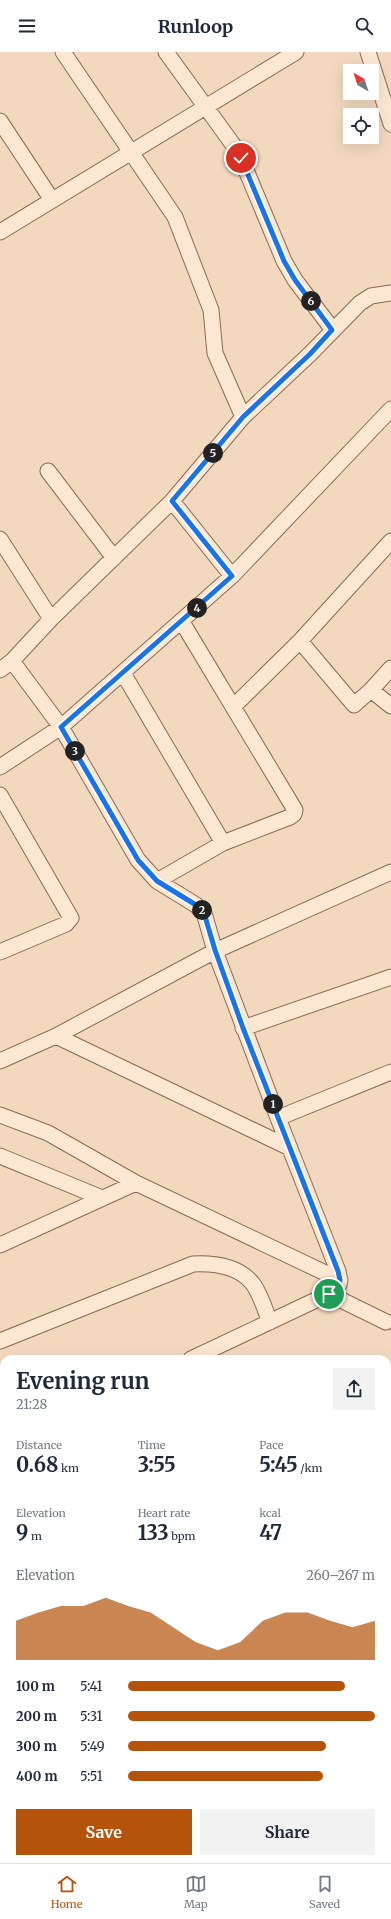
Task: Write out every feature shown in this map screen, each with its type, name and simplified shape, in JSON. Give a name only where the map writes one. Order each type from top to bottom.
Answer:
[{"type":"street","points":[[63,52],[175,217],[211,310],[215,352],[243,417]]},
{"type":"street","points":[[166,52],[241,158],[286,265],[332,330]]},
{"type":"street","points":[[368,52],[391,122]]},
{"type":"street","points":[[0,232],[132,152],[288,54]]},
{"type":"street","points":[[0,121],[52,200]]},
{"type":"street","points":[[0,670],[12,661],[51,619],[172,501],[243,417],[310,354],[365,298],[377,294],[391,293]]},
{"type":"street","points":[[0,767],[61,727],[182,622],[232,576],[391,409]]},
{"type":"street","points":[[48,471],[114,558]]},
{"type":"street","points":[[172,501],[232,576]]},
{"type":"street","points":[[0,539],[51,619]]},
{"type":"street","points":[[234,706],[300,641],[391,541]]},
{"type":"street","points":[[157,881],[223,843],[290,817],[294,814],[295,810],[234,706],[182,622]]},
{"type":"street","points":[[300,641],[354,705],[371,690],[391,668]]},
{"type":"street","points":[[12,661],[61,727],[133,854],[157,881],[196,905],[204,913],[215,950],[243,1028],[340,1280],[339,1287],[329,1294],[206,1355]]},
{"type":"street","points":[[122,673],[223,843]]},
{"type":"street","points":[[371,690],[391,706]]},
{"type":"street","points":[[0,795],[71,918],[66,924],[0,952]]},
{"type":"street","points":[[0,1061],[56,1036],[215,950],[391,872]]},
{"type":"street","points":[[243,1028],[391,976]]},
{"type":"street","points":[[56,1036],[290,1148]]},
{"type":"street","points":[[278,1118],[391,1072]]},
{"type":"street","points":[[0,1115],[53,1135],[133,1184],[340,1280]]},
{"type":"street","points":[[0,1156],[105,1197]]},
{"type":"street","points":[[0,1245],[133,1184]]},
{"type":"street","points":[[0,1341],[193,1264],[210,1263],[234,1269],[248,1278],[254,1286],[270,1322]]},
{"type":"street","points":[[329,1294],[386,1322]]},
{"type":"route","points":[[241,158],[284,261],[295,280],[332,330],[310,354],[243,417],[172,501],[232,576],[182,622],[61,727],[133,854],[157,881],[201,908],[207,919],[215,950],[243,1028],[338,1271],[340,1280],[339,1287],[329,1294]]}]
